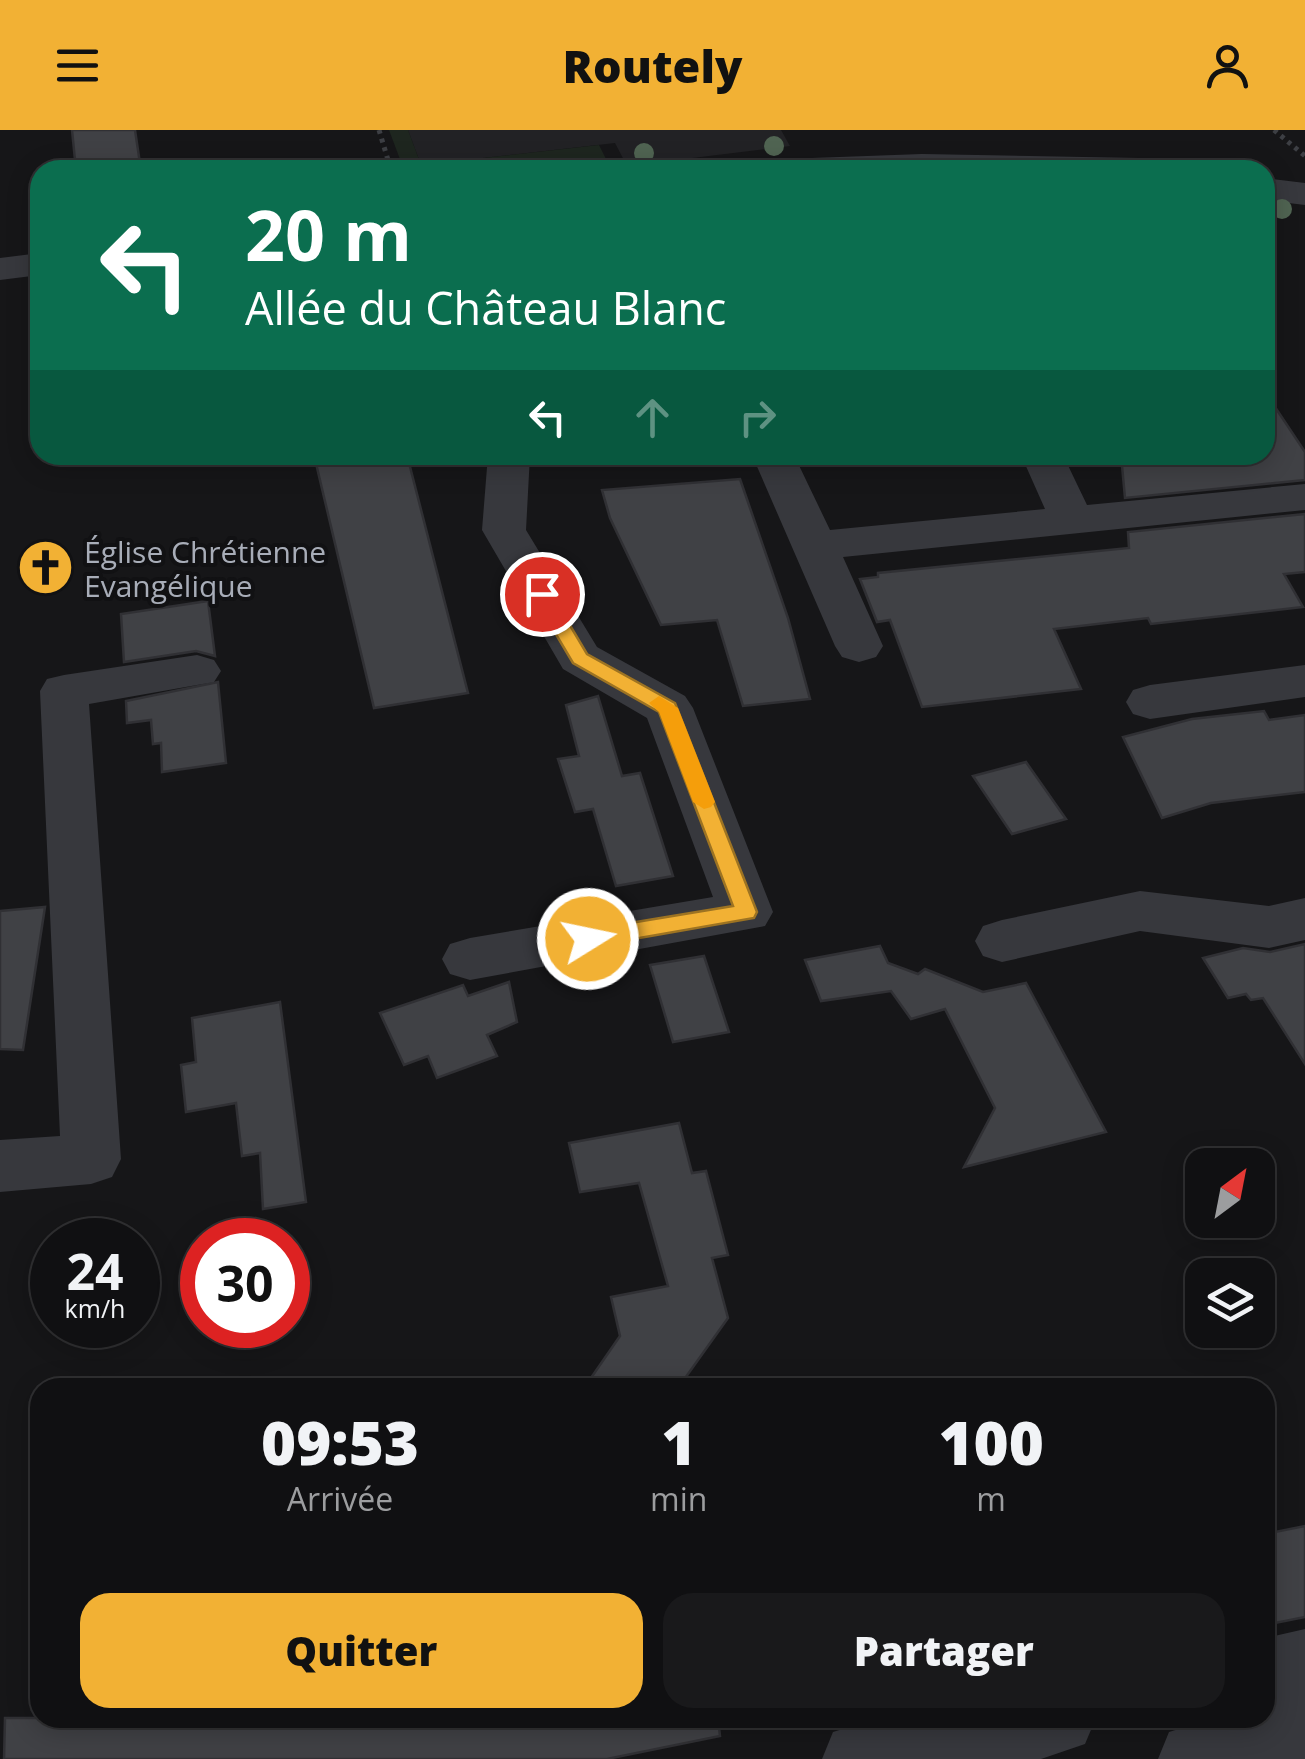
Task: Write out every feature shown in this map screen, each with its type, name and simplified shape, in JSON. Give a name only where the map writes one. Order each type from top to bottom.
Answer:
[{"type":"street","points":[[808,130],[828,160]]},
{"type":"street","points":[[1124,130],[1130,160]]},
{"type":"street","points":[[1275,177],[1305,180]]},
{"type":"street","points":[[1275,190],[1305,194]]},
{"type":"street","points":[[0,270],[30,266]]},
{"type":"street","points":[[470,959],[746,912],[668,708],[580,658],[504,530],[508,465]]},
{"type":"street","points":[[778,465],[859,646]]},
{"type":"street","points":[[1046,465],[1070,518]]},
{"type":"street","points":[[816,546],[1305,496]]},
{"type":"street","points":[[0,1166],[91,1159],[64,691],[197,671]]},
{"type":"street","points":[[1150,702],[1305,681]]},
{"type":"street","points":[[1002,941],[1140,911],[1268,927],[1305,919]]},
{"type":"street","points":[[1275,1673],[1305,1666]]},
{"type":"street","points":[[860,1759],[1010,1728]]},
{"type":"street","points":[[1196,1759],[1305,1736]]},
{"type":"path","points":[[378,130],[388,160]]},
{"type":"path","points":[[1272,131],[1305,156]]},
{"type":"shaded area","points":[[389,130],[408,130],[419,160],[400,160]]},
{"type":"shaded area","points":[[408,130],[781,130],[790,146],[676,160],[624,160],[615,143],[465,160],[419,160]]},
{"type":"shaded area","points":[[599,145],[606,160],[466,160]]},
{"type":"building","points":[[72,130],[135,130],[140,160],[75,160]]},
{"type":"building","points":[[1275,407],[1305,452],[1305,480],[1125,498],[1122,465],[1275,465]]},
{"type":"building","points":[[316,465],[410,465],[468,693],[374,708]]},
{"type":"building","points":[[740,479],[788,618],[810,699],[743,706],[717,620],[661,625],[610,518],[602,490]]},
{"type":"building","points":[[1305,514],[1305,572],[1284,574],[1303,607],[1151,624],[1148,618],[1054,629],[1081,689],[922,707],[890,620],[877,622],[860,579],[878,577],[878,573],[1129,548],[1128,532]]},
{"type":"building","points":[[208,601],[215,656],[196,651],[124,662],[121,614]]},
{"type":"building","points":[[218,682],[226,763],[162,772],[161,743],[153,744],[151,720],[127,723],[126,701]]},
{"type":"building","points":[[598,696],[622,776],[640,773],[673,876],[616,886],[593,809],[575,812],[558,759],[579,756],[566,705]]},
{"type":"building","points":[[1264,711],[1269,720],[1305,715],[1305,792],[1211,803],[1162,818],[1123,737],[1192,719]]},
{"type":"building","points":[[1026,762],[1066,819],[1012,834],[973,776]]},
{"type":"building","points":[[45,907],[23,1050],[0,1049],[0,911]]},
{"type":"building","points":[[1305,944],[1305,1064],[1263,998],[1251,1000],[1246,994],[1228,998],[1203,958],[1243,948],[1270,952]]},
{"type":"building","points":[[880,946],[888,963],[918,974],[925,969],[983,992],[1026,983],[1106,1132],[964,1167],[995,1108],[945,1009],[911,1019],[891,991],[821,1001],[805,960]]},
{"type":"building","points":[[704,956],[729,1032],[673,1042],[650,965]]},
{"type":"building","points":[[509,982],[517,1022],[487,1035],[497,1056],[437,1078],[428,1056],[404,1065],[380,1013],[463,985],[468,996]]},
{"type":"building","points":[[280,1002],[306,1202],[263,1209],[260,1153],[242,1156],[236,1103],[186,1112],[181,1065],[196,1062],[192,1018]]},
{"type":"building","points":[[679,1123],[692,1173],[706,1171],[728,1255],[712,1258],[728,1318],[685,1378],[591,1378],[620,1336],[611,1297],[668,1286],[639,1183],[580,1192],[569,1143]]},
{"type":"building","points":[[1305,1526],[1305,1617],[1275,1623],[1275,1532]]},
{"type":"building","points":[[5,1718],[30,1718],[30,1728],[719,1728],[720,1736],[607,1759],[4,1759]]},
{"type":"slow traffic","points":[[659,703],[668,708],[704,802]]},
{"type":"place","name":"Église Chrétienne Evangélique","points":[[45,568]]},
{"type":"route","points":[[542,594],[580,658],[668,708],[746,912],[588,939]]}]
